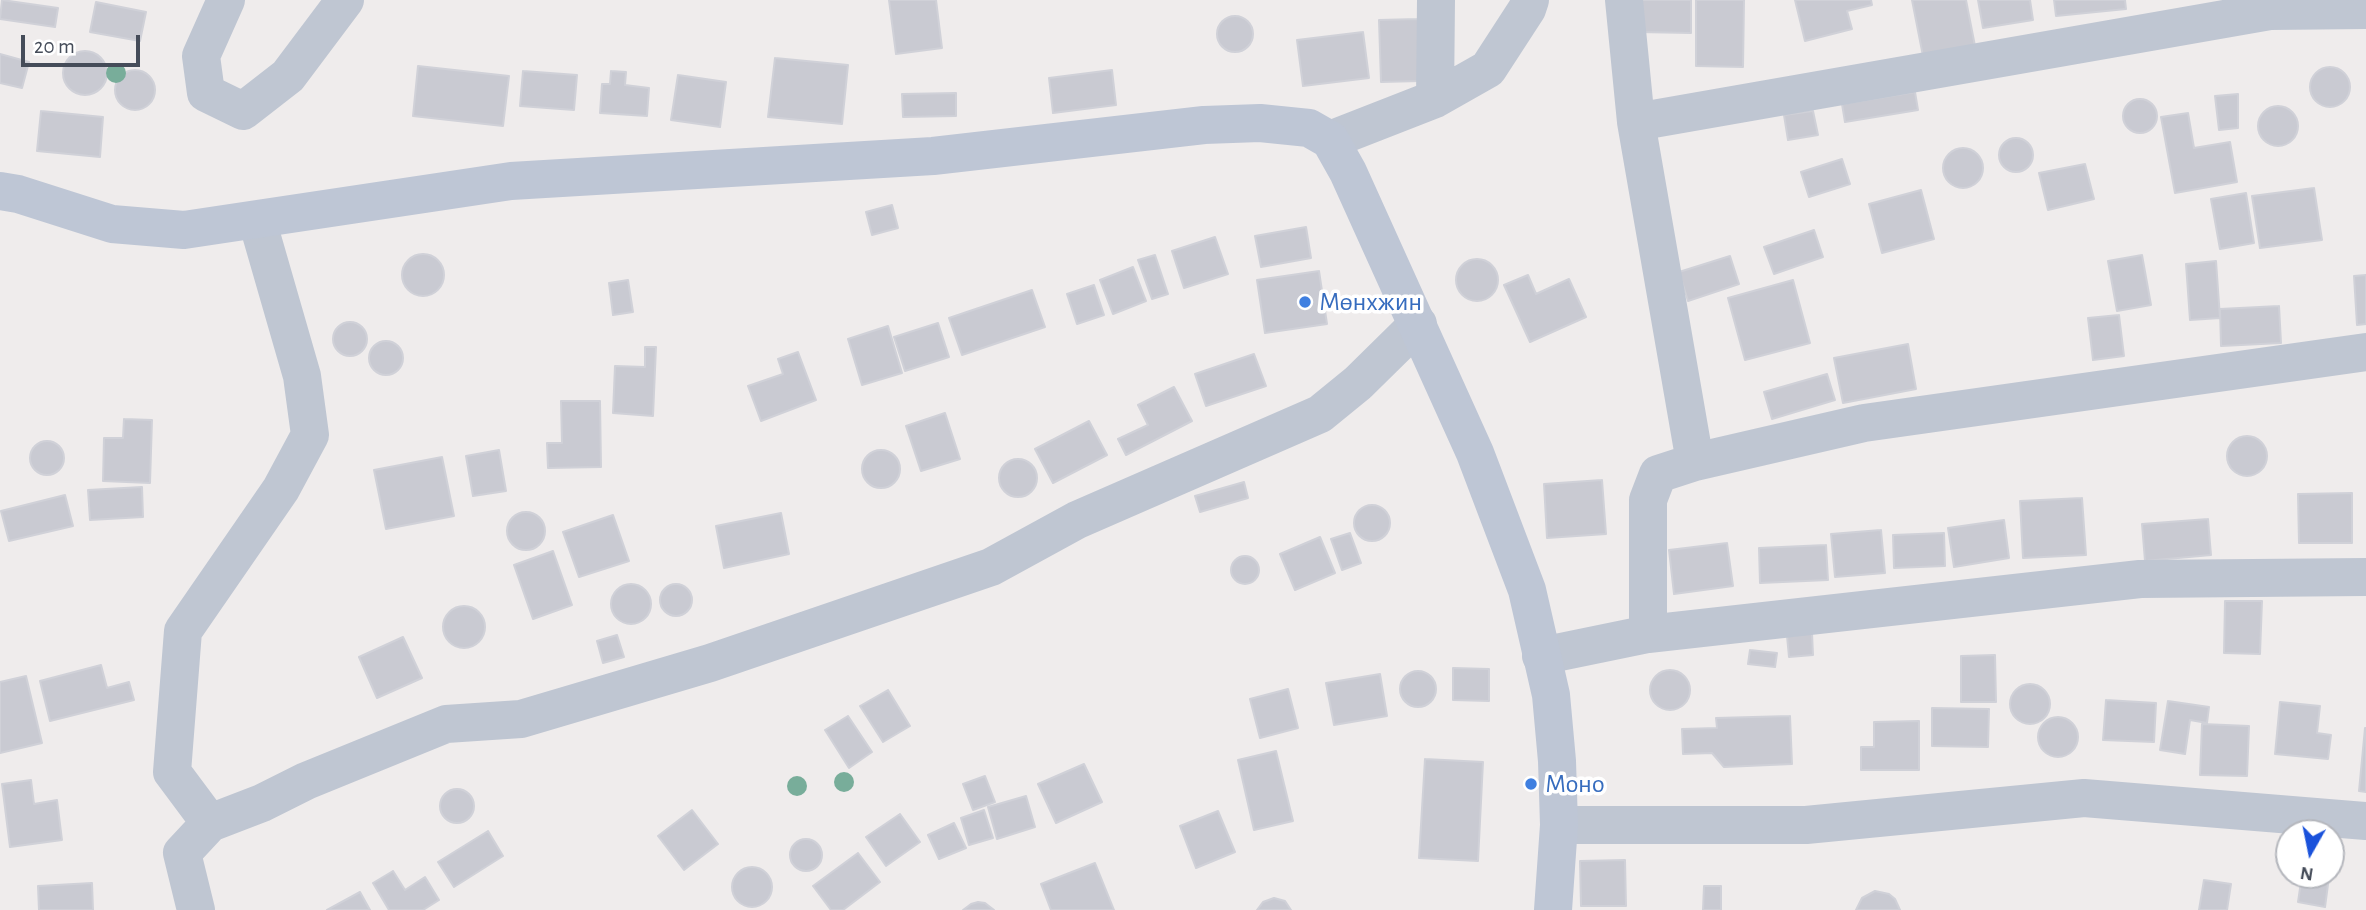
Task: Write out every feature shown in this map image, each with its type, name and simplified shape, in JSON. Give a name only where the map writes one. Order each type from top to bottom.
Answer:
[{"type":"street","points":[[226,0],[201,56],[206,93],[243,111],[288,76],[345,0]]},
{"type":"street","points":[[1435,99],[1436,0]]},
{"type":"street","points":[[1330,141],[1435,99],[1488,69],[1527,9],[1530,0]]},
{"type":"street","points":[[1624,0],[1636,121],[1695,461]]},
{"type":"street","points":[[1636,121],[2270,11],[2366,10]]},
{"type":"street","points":[[0,191],[112,223],[184,230],[511,181],[933,156],[1204,125],[1260,122],[1309,128],[1330,141],[1348,172],[1480,465],[1527,590],[1551,695],[1558,761],[1559,825],[1552,910]]},
{"type":"street","points":[[210,823],[172,772],[183,631],[281,489],[310,435],[302,376],[257,220]]},
{"type":"street","points":[[196,910],[182,853],[210,823],[446,724],[522,719],[709,663],[991,567],[1077,520],[1320,414],[1358,383],[1418,324]]},
{"type":"street","points":[[1648,634],[1648,500],[1658,474],[1695,461],[1864,423],[2366,352]]},
{"type":"street","points":[[1542,656],[1648,634],[2140,579],[2366,577]]},
{"type":"street","points":[[1559,825],[1806,825],[2084,798],[2366,821]]},
{"type":"building","points":[[2,0],[58,8],[55,27],[0,19]]},
{"type":"building","points":[[889,0],[936,0],[942,48],[896,54]]},
{"type":"building","points":[[1639,0],[1691,0],[1691,33],[1638,32]]},
{"type":"building","points":[[1696,0],[1744,0],[1743,67],[1696,66]]},
{"type":"building","points":[[1795,0],[1871,0],[1872,5],[1847,11],[1852,29],[1805,41]]},
{"type":"building","points":[[1912,0],[1966,0],[1975,46],[1923,56]]},
{"type":"building","points":[[1978,0],[2030,0],[2033,20],[1983,28]]},
{"type":"building","points":[[2054,0],[2125,0],[2126,9],[2056,16]]},
{"type":"building","points":[[96,2],[146,12],[140,41],[90,32]]},
{"type":"building","points":[[1235,16],[1248,21],[1253,34],[1248,47],[1235,52],[1222,47],[1217,34],[1222,21]]},
{"type":"building","points":[[1418,19],[1420,81],[1381,82],[1379,20]]},
{"type":"building","points":[[1363,32],[1369,78],[1303,86],[1297,40]]},
{"type":"building","points":[[85,51],[100,58],[107,73],[100,88],[85,95],[70,88],[63,73],[70,58]]},
{"type":"building","points":[[0,54],[29,62],[22,88],[0,83]]},
{"type":"building","points":[[775,58],[848,65],[842,124],[768,117]]},
{"type":"building","points":[[418,66],[509,76],[503,126],[413,116]]},
{"type":"building","points":[[2330,67],[2344,73],[2350,87],[2344,101],[2330,107],[2316,101],[2310,87],[2316,73]]},
{"type":"building","points":[[135,70],[149,76],[155,90],[149,104],[135,110],[121,104],[115,90],[121,76]]},
{"type":"building","points":[[1112,70],[1116,105],[1053,113],[1049,78]]},
{"type":"building","points":[[523,71],[577,75],[574,110],[520,106]]},
{"type":"building","points":[[611,71],[626,72],[625,85],[649,88],[647,116],[600,113],[602,84],[610,84]]},
{"type":"building","points":[[678,75],[726,82],[720,127],[671,120]]},
{"type":"building","points":[[1915,92],[1918,110],[1845,122],[1842,104]]},
{"type":"building","points":[[956,93],[956,116],[903,117],[902,94]]},
{"type":"building","points":[[2238,94],[2238,128],[2219,130],[2215,96]]},
{"type":"building","points":[[2140,99],[2152,104],[2157,116],[2152,128],[2140,133],[2128,128],[2123,116],[2128,104]]},
{"type":"building","points":[[2278,106],[2292,112],[2298,126],[2292,140],[2278,146],[2264,140],[2258,126],[2264,112]]},
{"type":"building","points":[[41,111],[103,117],[100,157],[37,151]]},
{"type":"building","points":[[1813,111],[1818,135],[1788,140],[1784,115]]},
{"type":"building","points":[[2188,113],[2194,148],[2230,142],[2237,182],[2175,193],[2161,117]]},
{"type":"building","points":[[2016,138],[2028,143],[2033,155],[2028,167],[2016,172],[2004,167],[1999,155],[2004,143]]},
{"type":"building","points":[[1963,148],[1977,154],[1983,168],[1977,182],[1963,188],[1949,182],[1943,168],[1949,154]]},
{"type":"building","points":[[1842,159],[1850,184],[1809,197],[1801,172]]},
{"type":"building","points":[[2085,164],[2094,199],[2048,210],[2039,173]]},
{"type":"building","points":[[2314,188],[2322,240],[2260,248],[2252,196]]},
{"type":"building","points":[[1921,190],[1934,239],[1882,253],[1869,204]]},
{"type":"building","points":[[2246,193],[2254,243],[2220,249],[2211,199]]},
{"type":"building","points":[[892,205],[898,228],[872,235],[866,212]]},
{"type":"building","points":[[1306,227],[1311,258],[1261,267],[1255,236]]},
{"type":"building","points":[[1814,230],[1823,257],[1774,274],[1764,247]]},
{"type":"building","points":[[1215,237],[1228,274],[1184,288],[1172,251]]},
{"type":"building","points":[[423,254],[438,260],[444,275],[438,290],[423,296],[408,290],[402,275],[408,260]]},
{"type":"building","points":[[1155,255],[1168,294],[1152,299],[1138,260]]},
{"type":"building","points":[[2142,255],[2151,305],[2117,311],[2108,261]]},
{"type":"building","points":[[1730,256],[1739,284],[1688,301],[1679,272]]},
{"type":"building","points":[[1477,259],[1492,265],[1498,280],[1492,295],[1477,301],[1462,295],[1456,280],[1462,265]]},
{"type":"building","points":[[2216,261],[2220,318],[2190,320],[2186,264]]},
{"type":"building","points":[[1133,267],[1146,301],[1113,314],[1100,280]]},
{"type":"building","points":[[1319,271],[1327,324],[1265,333],[1257,280]]},
{"type":"building","points":[[1528,275],[1536,294],[1569,279],[1586,317],[1530,342],[1504,285]]},
{"type":"building","points":[[2366,275],[2366,324],[2357,325],[2354,276]]},
{"type":"building","points":[[628,280],[633,312],[613,315],[609,283]]},
{"type":"building","points":[[1793,280],[1810,343],[1745,360],[1728,298]]},
{"type":"building","points":[[1094,285],[1104,315],[1077,324],[1067,294]]},
{"type":"building","points":[[1032,290],[1045,327],[962,355],[949,318]]},
{"type":"building","points":[[2279,306],[2281,343],[2221,346],[2220,309]]},
{"type":"building","points":[[2119,315],[2124,356],[2093,360],[2088,318]]},
{"type":"building","points":[[350,322],[362,327],[367,339],[362,351],[350,356],[338,351],[333,339],[338,327]]},
{"type":"building","points":[[938,323],[949,357],[905,371],[894,337]]},
{"type":"building","points":[[888,326],[902,373],[862,385],[848,339]]},
{"type":"building","points":[[386,341],[398,346],[403,358],[398,370],[386,375],[374,370],[369,358],[374,346]]},
{"type":"building","points":[[1908,344],[1916,389],[1843,403],[1834,358]]},
{"type":"building","points":[[645,347],[656,347],[653,416],[613,413],[615,366],[645,367]]},
{"type":"building","points":[[798,352],[816,400],[761,421],[748,386],[783,374],[778,359]]},
{"type":"building","points":[[1254,354],[1266,386],[1206,406],[1195,374]]},
{"type":"building","points":[[1827,374],[1835,400],[1772,419],[1764,392]]},
{"type":"building","points":[[1174,387],[1192,421],[1126,455],[1118,439],[1148,425],[1138,405]]},
{"type":"building","points":[[561,401],[600,401],[601,467],[548,468],[547,443],[562,443]]},
{"type":"building","points":[[945,413],[960,459],[921,471],[906,426]]},
{"type":"building","points":[[124,419],[152,420],[150,483],[103,481],[104,438],[123,438]]},
{"type":"building","points":[[1089,421],[1107,455],[1053,483],[1035,449]]},
{"type":"building","points":[[2247,436],[2261,442],[2267,456],[2261,470],[2247,476],[2233,470],[2227,456],[2233,442]]},
{"type":"building","points":[[47,441],[59,446],[64,458],[59,470],[47,475],[35,470],[30,458],[35,446]]},
{"type":"building","points":[[499,450],[506,491],[473,496],[466,456]]},
{"type":"building","points":[[881,450],[895,455],[900,469],[895,483],[881,488],[867,483],[862,469],[867,455]]},
{"type":"building","points":[[442,457],[454,516],[386,529],[374,470]]},
{"type":"building","points":[[1018,459],[1031,465],[1037,478],[1031,491],[1018,497],[1005,491],[999,478],[1005,465]]},
{"type":"building","points":[[1602,480],[1606,534],[1547,538],[1544,484]]},
{"type":"building","points":[[1244,482],[1248,498],[1200,512],[1195,496]]},
{"type":"building","points":[[142,487],[143,517],[90,520],[88,490]]},
{"type":"building","points":[[2352,493],[2352,543],[2299,543],[2298,494]]},
{"type":"building","points":[[65,495],[73,526],[9,541],[1,511]]},
{"type":"building","points":[[2082,498],[2086,555],[2023,558],[2020,501]]},
{"type":"building","points":[[1372,505],[1385,510],[1390,523],[1385,536],[1372,541],[1359,536],[1354,523],[1359,510]]},
{"type":"building","points":[[526,512],[539,518],[545,531],[539,544],[526,550],[513,544],[507,531],[513,518]]},
{"type":"building","points":[[781,513],[789,554],[724,568],[716,526]]},
{"type":"building","points":[[613,515],[629,561],[579,577],[563,532]]},
{"type":"building","points":[[2208,519],[2211,555],[2145,561],[2142,524]]},
{"type":"building","points":[[2004,520],[2009,558],[1954,567],[1948,528]]},
{"type":"building","points":[[1881,530],[1885,573],[1835,577],[1831,534]]},
{"type":"building","points":[[1350,533],[1361,563],[1342,570],[1331,539]]},
{"type":"building","points":[[1944,533],[1945,566],[1894,568],[1893,535]]},
{"type":"building","points":[[1320,537],[1335,573],[1295,590],[1280,554]]},
{"type":"building","points":[[1727,543],[1733,586],[1674,594],[1669,550]]},
{"type":"building","points":[[1826,545],[1828,580],[1760,583],[1759,548]]},
{"type":"building","points":[[553,551],[572,605],[533,619],[514,565]]},
{"type":"building","points":[[1245,556],[1255,560],[1259,570],[1255,580],[1245,584],[1235,580],[1231,570],[1235,560]]},
{"type":"building","points":[[631,584],[645,590],[651,604],[645,618],[631,624],[617,618],[611,604],[617,590]]},
{"type":"building","points":[[676,584],[687,589],[692,600],[687,611],[676,616],[665,611],[660,600],[665,589]]},
{"type":"building","points":[[2225,601],[2262,601],[2260,654],[2224,653]]},
{"type":"building","points":[[464,606],[479,612],[485,627],[479,642],[464,648],[449,642],[443,627],[449,612]]},
{"type":"building","points":[[1812,633],[1813,655],[1789,657],[1787,636]]},
{"type":"building","points":[[617,635],[624,657],[603,663],[597,641]]},
{"type":"building","points":[[403,637],[422,678],[377,698],[359,657]]},
{"type":"building","points":[[1750,650],[1777,653],[1775,667],[1748,664]]},
{"type":"building","points":[[1995,655],[1996,702],[1961,702],[1961,656]]},
{"type":"building","points":[[101,665],[107,688],[129,682],[134,700],[50,721],[40,681]]},
{"type":"building","points":[[1453,668],[1489,669],[1489,701],[1453,700]]},
{"type":"building","points":[[1670,670],[1684,676],[1690,690],[1684,704],[1670,710],[1656,704],[1650,690],[1656,676]]},
{"type":"building","points":[[1418,671],[1431,676],[1436,689],[1431,702],[1418,707],[1405,702],[1400,689],[1405,676]]},
{"type":"building","points":[[1380,674],[1387,716],[1334,725],[1326,683]]},
{"type":"building","points":[[26,676],[42,743],[0,753],[0,682]]},
{"type":"building","points":[[2030,684],[2044,690],[2050,704],[2044,718],[2030,724],[2016,718],[2010,704],[2016,690]]},
{"type":"building","points":[[1288,689],[1298,728],[1260,738],[1250,699]]},
{"type":"building","points":[[888,690],[910,726],[883,742],[860,706]]},
{"type":"building","points":[[2106,700],[2156,703],[2154,742],[2103,740]]},
{"type":"building","points":[[2168,701],[2209,707],[2207,723],[2190,720],[2185,754],[2160,750]]},
{"type":"building","points":[[2280,702],[2320,706],[2317,733],[2331,735],[2328,759],[2275,754]]},
{"type":"building","points":[[1932,708],[1989,709],[1988,747],[1932,746]]},
{"type":"building","points":[[848,716],[872,752],[849,768],[825,730]]},
{"type":"building","points":[[1790,716],[1792,764],[1724,767],[1712,753],[1683,754],[1682,729],[1717,728],[1716,718]]},
{"type":"building","points":[[2058,717],[2072,723],[2078,737],[2072,751],[2058,757],[2044,751],[2038,737],[2044,723]]},
{"type":"building","points":[[1919,721],[1919,770],[1861,770],[1861,747],[1874,747],[1874,722]]},
{"type":"building","points":[[2202,724],[2249,726],[2247,776],[2200,775]]},
{"type":"building","points":[[2366,728],[2366,792],[2359,791]]},
{"type":"building","points":[[1276,751],[1293,821],[1254,830],[1238,760]]},
{"type":"building","points":[[1425,759],[1483,762],[1478,861],[1419,858]]},
{"type":"building","points":[[1084,764],[1102,802],[1056,823],[1038,784]]},
{"type":"building","points":[[985,776],[995,802],[973,810],[963,784]]},
{"type":"building","points":[[31,780],[34,804],[57,800],[62,840],[10,847],[2,784]]},
{"type":"building","points":[[457,789],[469,794],[474,806],[469,818],[457,823],[445,818],[440,806],[445,794]]},
{"type":"building","points":[[1026,796],[1035,827],[997,839],[988,807]]},
{"type":"building","points":[[692,810],[718,844],[684,870],[658,836]]},
{"type":"building","points":[[984,810],[993,838],[969,845],[961,818]]},
{"type":"building","points":[[1218,811],[1235,852],[1196,868],[1180,826]]},
{"type":"building","points":[[900,814],[920,842],[886,866],[866,837]]},
{"type":"building","points":[[954,823],[966,848],[939,859],[928,835]]},
{"type":"building","points":[[488,831],[503,856],[454,887],[438,862]]},
{"type":"building","points":[[806,839],[817,844],[822,855],[817,866],[806,871],[795,866],[790,855],[795,844]]},
{"type":"building","points":[[858,853],[880,882],[843,910],[831,910],[813,886]]},
{"type":"building","points":[[1625,860],[1626,906],[1581,906],[1580,861]]},
{"type":"building","points":[[1095,863],[1114,910],[1051,910],[1041,884]]},
{"type":"building","points":[[752,867],[760,868],[766,873],[771,879],[771,895],[766,901],[760,906],[752,907],[744,906],[738,901],[733,895],[732,887],[733,879],[738,873],[744,868]]},
{"type":"building","points":[[393,871],[405,890],[425,877],[439,900],[423,910],[389,910],[373,883]]},
{"type":"building","points":[[2204,880],[2231,884],[2227,910],[2199,910]]},
{"type":"building","points":[[92,883],[93,910],[39,910],[38,886]]},
{"type":"building","points":[[1704,886],[1721,886],[1721,910],[1703,910]]},
{"type":"building","points":[[2300,889],[2327,889],[2325,907],[2298,902]]},
{"type":"building","points":[[1875,891],[1889,894],[1895,899],[1900,910],[1856,910],[1862,898]]},
{"type":"building","points":[[360,892],[370,910],[327,910]]},
{"type":"building","points":[[1274,898],[1285,901],[1291,910],[1257,910],[1263,902]]},
{"type":"building","points":[[978,902],[985,903],[994,910],[963,910]]},
{"type":"place","name":"Мөнхжин","points":[[1305,302]]},
{"type":"place","name":"Моно","points":[[1531,784]]}]
